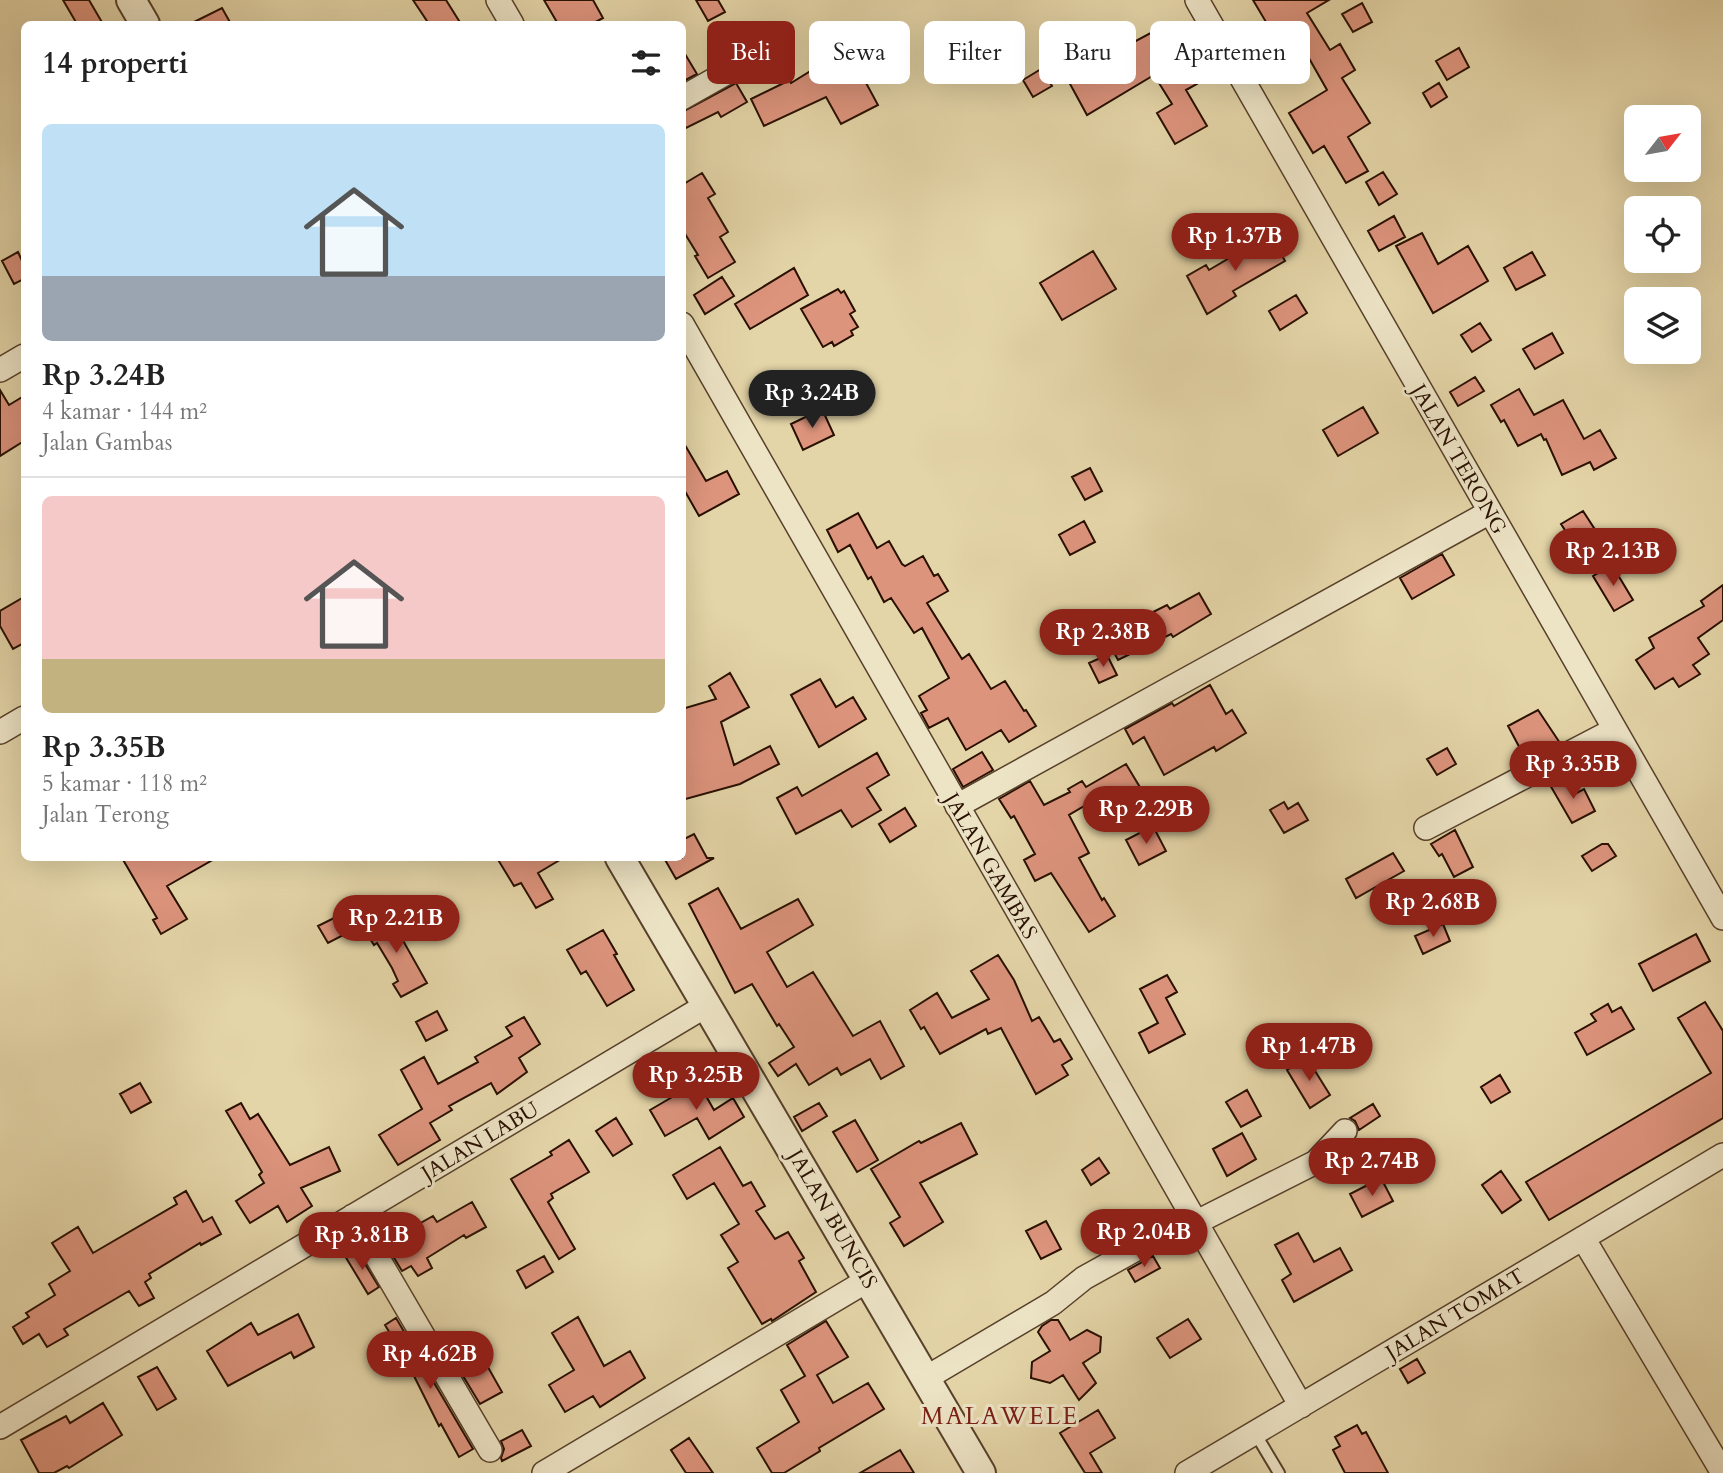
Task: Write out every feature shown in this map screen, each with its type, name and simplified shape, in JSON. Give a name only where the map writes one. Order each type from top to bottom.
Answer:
[{"type":"street","points":[[131,0],[143,21]]},
{"type":"street","points":[[498,0],[510,21]]},
{"type":"street","name":"JALAN TERONG","points":[[1197,0],[1723,918]]},
{"type":"street","points":[[686,96],[707,84]]},
{"type":"street","name":"JALAN GAMBAS","points":[[686,331],[1301,1406]]},
{"type":"street","points":[[0,370],[21,358]]},
{"type":"street","points":[[957,806],[1490,513]]},
{"type":"street","points":[[0,732],[21,720]]},
{"type":"street","points":[[1426,828],[1614,730]]},
{"type":"street","name":"JALAN BUNCIS","points":[[622,861],[981,1473]]},
{"type":"street","name":"JALAN LABU","points":[[0,1427],[707,1006]]},
{"type":"street","points":[[926,1378],[1053,1303],[1084,1278],[1193,1221],[1316,1162],[1345,1131]]},
{"type":"street","name":"JALAN TOMAT","points":[[1187,1473],[1723,1155]]},
{"type":"street","points":[[353,1216],[490,1450]]},
{"type":"street","points":[[1583,1238],[1723,1473]]},
{"type":"street","points":[[544,1473],[868,1280]]},
{"type":"lane","points":[[1255,1433],[1279,1473]]},
{"type":"building","points":[[63,0],[89,0],[101,21],[75,21]]},
{"type":"building","points":[[413,0],[446,0],[459,21],[427,21]]},
{"type":"building","points":[[544,0],[593,0],[603,18],[598,21],[556,21]]},
{"type":"building","points":[[696,0],[718,0],[725,12],[708,21]]},
{"type":"building","points":[[1253,0],[1329,0],[1307,13],[1330,50],[1340,44],[1355,70],[1342,78],[1370,123],[1348,137],[1368,171],[1346,183],[1324,146],[1313,153],[1289,113],[1327,90],[1310,60],[1310,21],[1265,21]]},
{"type":"building","points":[[1362,3],[1372,22],[1353,32],[1342,14]]},
{"type":"building","points":[[222,8],[229,21],[196,21]]},
{"type":"building","points":[[1150,33],[1150,77],[1087,115],[1070,84],[1136,84],[1136,41]]},
{"type":"building","points":[[1459,48],[1469,67],[1447,80],[1436,61]]},
{"type":"building","points":[[686,56],[697,74],[686,80]]},
{"type":"building","points":[[1039,70],[1039,84],[1052,86],[1033,97],[1025,79]]},
{"type":"building","points":[[809,72],[809,84],[867,84],[878,105],[841,124],[826,97],[764,126],[751,99],[782,84],[795,84],[795,81]]},
{"type":"building","points":[[1439,83],[1447,97],[1431,107],[1423,93]]},
{"type":"building","points":[[737,84],[747,102],[721,117],[718,112],[686,128],[686,110]]},
{"type":"building","points":[[1160,84],[1197,84],[1186,90],[1207,126],[1175,144],[1157,113],[1172,104]]},
{"type":"building","points":[[1383,172],[1397,194],[1379,205],[1366,182]]},
{"type":"building","points":[[702,173],[715,194],[708,198],[728,232],[720,237],[735,262],[708,278],[686,236],[686,183]]},
{"type":"building","points":[[1394,216],[1405,237],[1379,251],[1368,231]]},
{"type":"building","points":[[1422,233],[1438,264],[1468,246],[1488,281],[1433,313],[1396,246]]},
{"type":"building","points":[[1270,234],[1285,261],[1233,291],[1236,296],[1207,314],[1187,276],[1206,265],[1209,270]]},
{"type":"building","points":[[1093,251],[1116,289],[1062,320],[1040,283]]},
{"type":"building","points":[[18,252],[21,258],[21,280],[14,284],[2,261]]},
{"type":"building","points":[[1532,252],[1545,275],[1516,290],[1504,268]]},
{"type":"building","points":[[794,268],[808,295],[750,329],[735,304]]},
{"type":"building","points":[[722,277],[734,296],[705,314],[694,295]]},
{"type":"building","points":[[838,289],[841,293],[844,291],[855,311],[850,314],[858,327],[851,331],[853,335],[834,346],[832,342],[823,347],[801,309]]},
{"type":"building","points":[[1296,295],[1307,313],[1280,330],[1269,311]]},
{"type":"building","points":[[1480,323],[1491,340],[1472,352],[1461,335]]},
{"type":"building","points":[[1552,333],[1563,353],[1535,369],[1523,349]]},
{"type":"building","points":[[1475,377],[1484,391],[1458,406],[1450,392]]},
{"type":"building","points":[[1519,389],[1534,415],[1563,400],[1584,439],[1600,430],[1616,458],[1594,470],[1590,462],[1562,475],[1546,439],[1544,440],[1541,434],[1518,446],[1504,420],[1501,422],[1491,405]]},
{"type":"building","points":[[0,390],[9,405],[21,398],[21,443],[0,456]]},
{"type":"building","points":[[1363,407],[1378,433],[1338,456],[1323,430]]},
{"type":"building","points":[[822,409],[834,435],[803,450],[791,424]]},
{"type":"building","points":[[686,447],[706,481],[727,471],[739,494],[699,516],[686,493]]},
{"type":"building","points":[[1090,468],[1102,491],[1085,500],[1072,477]]},
{"type":"building","points":[[1583,511],[1594,528],[1572,541],[1561,524]]},
{"type":"building","points":[[858,513],[877,548],[889,541],[905,566],[923,556],[934,576],[938,574],[948,591],[927,603],[962,659],[969,654],[991,689],[1005,681],[1036,726],[1009,742],[1001,730],[966,750],[948,718],[929,728],[921,713],[927,710],[919,696],[949,678],[922,628],[914,633],[891,598],[884,602],[850,545],[838,552],[827,530]]},
{"type":"building","points":[[1084,521],[1095,542],[1070,555],[1059,535]]},
{"type":"building","points":[[1442,554],[1454,575],[1412,599],[1400,578]]},
{"type":"building","points":[[1612,565],[1633,600],[1614,611],[1593,576]]},
{"type":"building","points":[[1723,585],[1723,620],[1698,638],[1709,654],[1693,665],[1700,674],[1679,687],[1673,678],[1655,689],[1636,660],[1654,648],[1649,638],[1704,606],[1701,601]]},
{"type":"building","points":[[1199,593],[1211,614],[1173,637],[1171,634],[1118,660],[1105,636],[1167,605],[1170,609]]},
{"type":"building","points":[[21,599],[21,645],[13,649],[0,626],[0,611]]},
{"type":"building","points":[[1107,655],[1117,675],[1099,683],[1089,663]]},
{"type":"building","points":[[730,673],[749,707],[721,722],[734,765],[770,746],[779,764],[740,784],[686,799],[686,708],[716,699],[709,686]]},
{"type":"building","points":[[820,679],[836,707],[853,697],[866,719],[819,747],[791,695]]},
{"type":"building","points":[[1210,685],[1226,714],[1232,710],[1246,733],[1216,751],[1214,747],[1164,775],[1144,737],[1133,744],[1125,729],[1172,703],[1174,706]]},
{"type":"building","points":[[1538,710],[1560,743],[1540,753],[1536,746],[1523,754],[1508,726]]},
{"type":"building","points":[[1447,748],[1456,764],[1437,775],[1427,759]]},
{"type":"building","points":[[982,752],[993,770],[963,787],[953,769]]},
{"type":"building","points":[[877,753],[889,775],[867,788],[881,810],[852,827],[841,810],[796,834],[777,798],[797,787],[802,796]]},
{"type":"building","points":[[1126,764],[1144,794],[1125,805],[1115,788],[1069,815],[1089,853],[1079,858],[1102,900],[1104,898],[1115,916],[1089,932],[1051,873],[1035,881],[1024,860],[1035,854],[1014,816],[1011,818],[999,799],[1030,781],[1044,805],[1070,792],[1068,789],[1082,781],[1086,787]]},
{"type":"building","points":[[1564,778],[1573,795],[1584,789],[1595,811],[1572,823],[1550,785]]},
{"type":"building","points":[[1284,802],[1288,809],[1298,803],[1308,820],[1284,833],[1270,810]]},
{"type":"building","points":[[905,808],[916,826],[890,842],[879,824]]},
{"type":"building","points":[[1153,826],[1166,851],[1139,865],[1126,840]]},
{"type":"building","points":[[1455,830],[1473,867],[1454,877],[1442,854],[1439,856],[1431,844]]},
{"type":"building","points":[[694,834],[707,858],[714,858],[676,879],[666,861],[686,861],[686,838]]},
{"type":"building","points":[[1602,844],[1608,844],[1616,856],[1592,871],[1582,856]]},
{"type":"building","points":[[1393,853],[1404,871],[1356,898],[1346,879]]},
{"type":"building","points":[[124,861],[211,861],[167,886],[187,919],[161,934],[153,920],[157,918]]},
{"type":"building","points":[[499,861],[558,861],[538,873],[553,899],[536,908],[521,883],[514,886]]},
{"type":"building","points":[[718,888],[741,929],[798,899],[813,925],[767,952],[787,987],[813,972],[853,1036],[880,1021],[904,1066],[881,1079],[870,1059],[841,1075],[837,1068],[809,1085],[796,1064],[778,1076],[769,1063],[794,1047],[779,1024],[777,1026],[752,984],[735,993],[689,904]]},
{"type":"building","points":[[342,914],[351,931],[328,943],[318,926]]},
{"type":"building","points":[[388,914],[427,983],[401,997],[393,984],[398,981],[392,968],[377,943],[374,945],[364,929]]},
{"type":"building","points":[[1443,924],[1450,941],[1423,954],[1415,936]]},
{"type":"building","points":[[603,930],[634,990],[607,1006],[586,971],[581,974],[567,950]]},
{"type":"building","points":[[1696,934],[1710,961],[1653,991],[1639,964]]},
{"type":"building","points":[[998,955],[1014,980],[1032,1021],[1039,1017],[1054,1042],[1060,1039],[1072,1059],[1062,1065],[1068,1075],[1036,1094],[1001,1028],[988,1034],[986,1029],[940,1054],[910,1010],[937,993],[952,1018],[989,999],[971,971]]},
{"type":"building","points":[[1167,975],[1177,992],[1166,998],[1185,1034],[1149,1053],[1139,1033],[1158,1023],[1140,989]]},
{"type":"building","points":[[1705,1002],[1723,1031],[1723,1118],[1549,1220],[1526,1182],[1711,1073],[1678,1018]]},
{"type":"building","points":[[1608,1004],[1612,1012],[1621,1007],[1634,1029],[1587,1055],[1575,1033],[1596,1021],[1591,1014]]},
{"type":"building","points":[[437,1011],[447,1030],[426,1041],[416,1022]]},
{"type":"building","points":[[524,1017],[540,1044],[519,1058],[527,1072],[497,1094],[491,1083],[449,1106],[452,1110],[430,1123],[440,1140],[398,1165],[379,1135],[422,1109],[401,1070],[424,1057],[438,1084],[478,1062],[475,1057],[512,1036],[506,1027]]},
{"type":"building","points":[[1307,1058],[1330,1095],[1310,1108],[1287,1070]]},
{"type":"building","points":[[1500,1075],[1510,1092],[1491,1103],[1481,1087]]},
{"type":"building","points":[[698,1082],[714,1110],[733,1098],[744,1117],[709,1139],[697,1118],[665,1136],[650,1110]]},
{"type":"building","points":[[140,1083],[151,1102],[131,1113],[120,1094]]},
{"type":"building","points":[[1247,1090],[1261,1116],[1241,1127],[1226,1102]]},
{"type":"building","points":[[241,1103],[250,1119],[258,1114],[290,1165],[329,1147],[340,1171],[301,1188],[312,1206],[287,1222],[278,1206],[250,1223],[236,1201],[264,1183],[259,1175],[262,1172],[226,1111]]},
{"type":"building","points":[[819,1103],[827,1116],[802,1131],[794,1117]]},
{"type":"building","points":[[1373,1104],[1380,1116],[1359,1130],[1355,1121],[1350,1118]]},
{"type":"building","points":[[616,1118],[632,1144],[613,1156],[596,1131]]},
{"type":"building","points":[[855,1120],[878,1160],[857,1172],[833,1132]]},
{"type":"building","points":[[961,1123],[977,1154],[920,1183],[943,1222],[904,1246],[890,1223],[900,1217],[871,1169],[919,1141],[921,1143]]},
{"type":"building","points":[[1242,1133],[1256,1159],[1227,1176],[1213,1149]]},
{"type":"building","points":[[569,1140],[589,1172],[551,1194],[553,1198],[548,1202],[575,1249],[559,1259],[511,1179],[552,1155],[550,1152]]},
{"type":"building","points":[[720,1147],[743,1186],[751,1182],[765,1206],[756,1211],[775,1239],[788,1232],[804,1258],[799,1261],[816,1292],[772,1321],[771,1319],[762,1324],[728,1268],[738,1262],[721,1235],[739,1224],[714,1183],[687,1199],[673,1175]]},
{"type":"building","points":[[1099,1158],[1109,1173],[1091,1185],[1082,1170]]},
{"type":"building","points":[[1501,1171],[1521,1200],[1502,1213],[1482,1185]]},
{"type":"building","points":[[1381,1178],[1393,1201],[1362,1217],[1350,1194]]},
{"type":"building","points":[[186,1191],[203,1222],[212,1217],[221,1234],[201,1245],[200,1243],[149,1274],[151,1278],[145,1282],[154,1298],[139,1306],[129,1291],[64,1329],[68,1335],[47,1347],[39,1334],[23,1344],[13,1327],[29,1317],[26,1313],[55,1295],[49,1284],[70,1271],[52,1243],[78,1227],[93,1253],[177,1204],[174,1198]]},
{"type":"building","points":[[472,1202],[486,1227],[466,1238],[464,1235],[427,1258],[432,1268],[418,1276],[411,1266],[402,1271],[385,1243],[433,1216],[437,1222]]},
{"type":"building","points":[[1046,1221],[1061,1249],[1041,1259],[1026,1231]]},
{"type":"building","points":[[1298,1233],[1314,1262],[1340,1248],[1352,1270],[1294,1302],[1282,1280],[1291,1274],[1275,1245]]},
{"type":"building","points":[[356,1249],[379,1287],[368,1294],[345,1256]]},
{"type":"building","points":[[544,1256],[553,1272],[526,1288],[517,1271]]},
{"type":"building","points":[[1153,1256],[1160,1268],[1135,1282],[1128,1270]]},
{"type":"building","points":[[298,1314],[314,1347],[294,1358],[291,1352],[228,1386],[207,1351],[251,1323],[258,1335]]},
{"type":"building","points":[[578,1317],[604,1366],[630,1351],[645,1378],[600,1407],[593,1396],[565,1412],[549,1385],[574,1370],[552,1333]]},
{"type":"building","points":[[396,1318],[473,1449],[459,1457],[441,1424],[439,1426],[404,1356],[385,1325]]},
{"type":"building","points":[[1188,1319],[1201,1339],[1170,1358],[1157,1338]]},
{"type":"building","points":[[1051,1320],[1058,1320],[1070,1340],[1087,1330],[1101,1337],[1100,1352],[1083,1363],[1096,1383],[1079,1400],[1063,1375],[1050,1383],[1031,1378],[1032,1362],[1050,1351],[1038,1332]]},
{"type":"building","points":[[826,1321],[848,1357],[817,1375],[833,1403],[868,1383],[884,1409],[819,1448],[820,1451],[784,1473],[772,1473],[757,1448],[799,1422],[781,1390],[805,1376],[787,1345]]},
{"type":"building","points":[[480,1353],[502,1392],[480,1404],[457,1366]]},
{"type":"building","points":[[1417,1359],[1425,1373],[1408,1383],[1400,1369]]},
{"type":"building","points":[[157,1367],[176,1399],[157,1410],[138,1377]]},
{"type":"building","points":[[103,1403],[122,1435],[69,1468],[67,1466],[54,1473],[39,1473],[21,1440],[66,1416],[70,1423]]},
{"type":"building","points":[[1098,1410],[1115,1438],[1090,1453],[1102,1473],[1085,1473],[1060,1433]]},
{"type":"building","points":[[1357,1425],[1362,1434],[1366,1432],[1388,1473],[1345,1473],[1333,1450],[1340,1446],[1335,1437]]},
{"type":"building","points":[[522,1430],[531,1446],[502,1461],[504,1449],[501,1441]]},
{"type":"building","points":[[689,1438],[713,1473],[686,1473],[671,1450]]},
{"type":"building","points":[[900,1450],[914,1473],[860,1473]]},
{"type":"district","name":"MALAWELE","points":[[1000,1416]]}]
